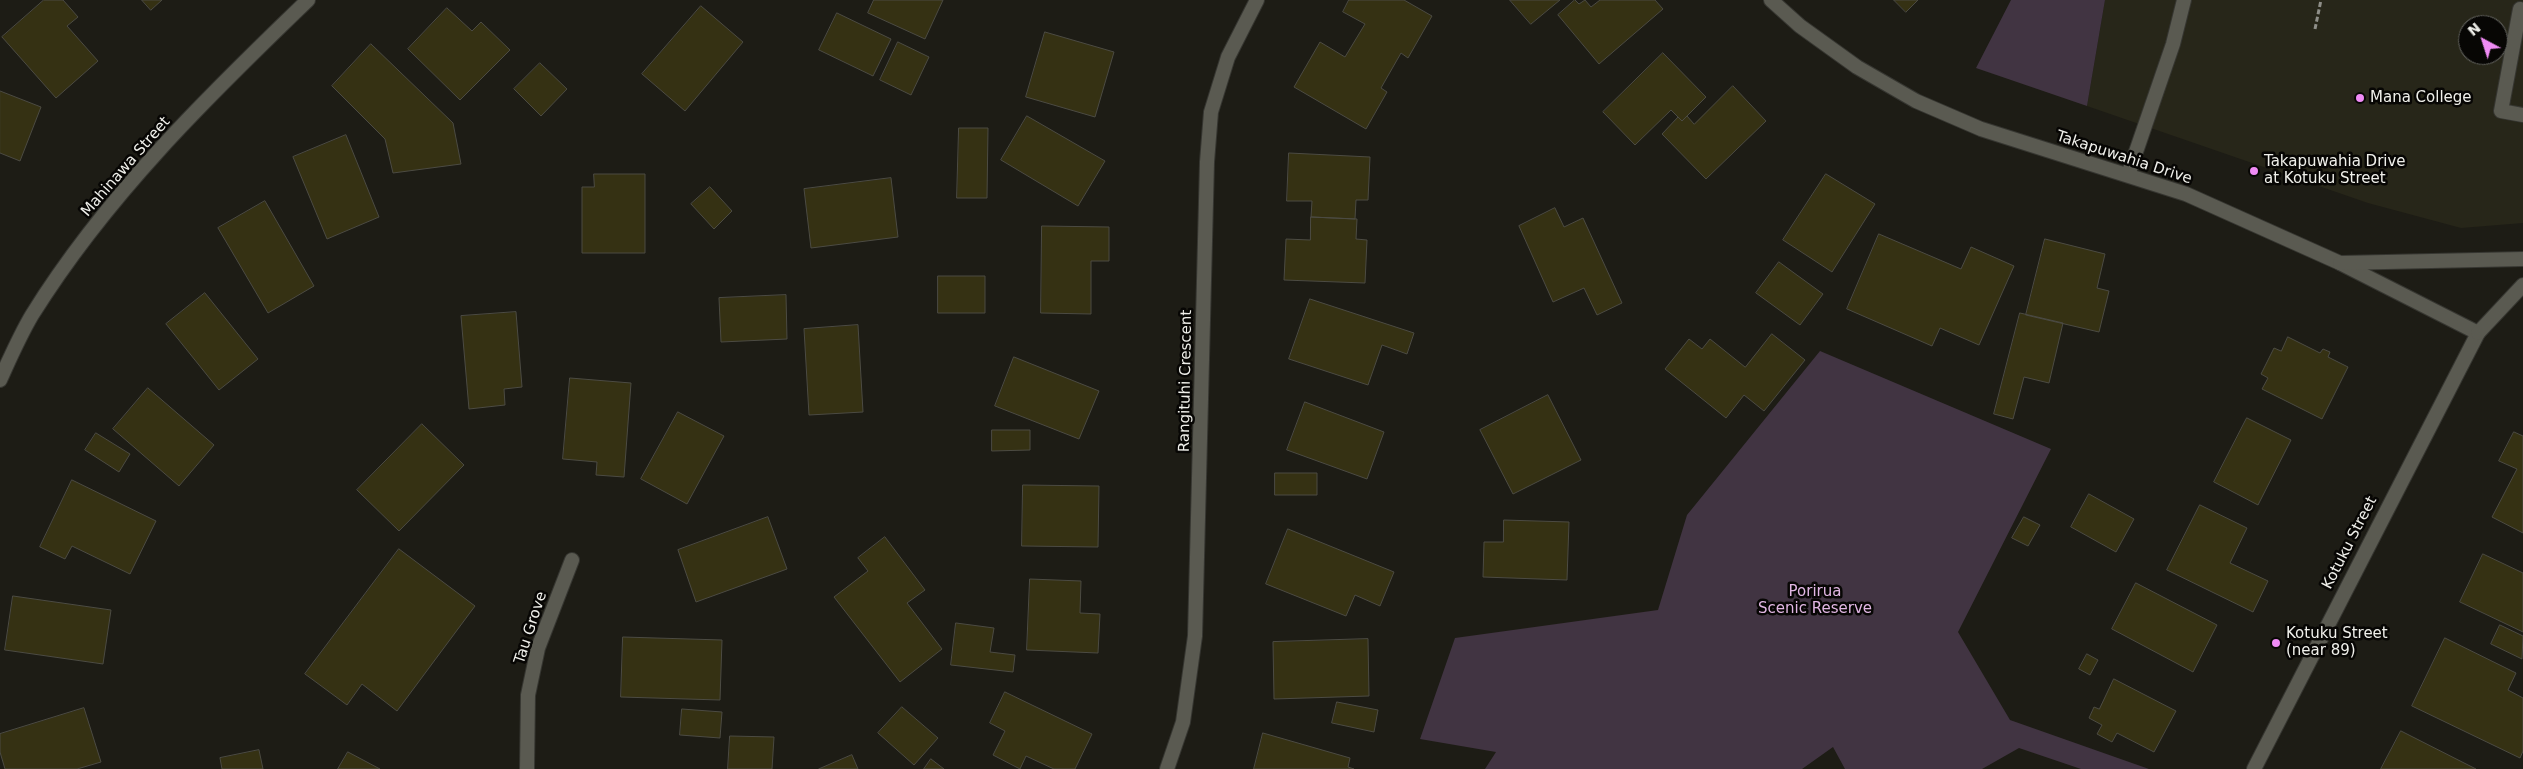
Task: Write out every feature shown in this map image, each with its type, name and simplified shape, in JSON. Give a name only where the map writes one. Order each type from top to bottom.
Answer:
[{"type":"street","name":"Mahinawa Street","points":[[0,380],[31,317],[68,261],[111,204],[146,164],[308,0]]},
{"type":"street","name":"Rangituhi Crescent","points":[[1167,769],[1183,722],[1195,636],[1207,162],[1212,112],[1228,57],[1257,0]]},
{"type":"street","name":"Takapuwahia Drive","points":[[1771,0],[1800,26],[1857,67],[1916,101],[1981,129],[2186,194],[2340,263],[2478,333]]},
{"type":"street","points":[[2128,175],[2173,44],[2184,0]]},
{"type":"street","points":[[2520,10],[2501,112],[2523,115]]},
{"type":"street","points":[[2340,263],[2523,259]]},
{"type":"street","name":"Kotuku Street","points":[[2254,769],[2478,333],[2523,285]]},
{"type":"street","name":"Tau Grove","points":[[526,769],[528,695],[538,648],[572,560]]},
{"type":"path","points":[[2315,29],[2321,0]]},
{"type":"shaded area","name":"Mana College","points":[[2105,0],[2523,0],[2523,223],[2461,228],[2368,203],[2087,106]]},
{"type":"green space","points":[[2011,0],[2105,0],[2087,106],[1976,68]]},
{"type":"green space","name":"Porirua Scenic Reserve","points":[[1820,351],[2051,449],[1958,632],[2010,720],[2149,769],[2081,769],[2019,748],[1982,769],[1845,769],[1833,747],[1802,769],[1485,769],[1496,752],[1420,739],[1455,638],[1658,610],[1687,515]]},
{"type":"building","points":[[44,0],[63,0],[78,17],[67,26],[98,61],[56,98],[2,37]]},
{"type":"building","points":[[142,0],[162,0],[151,10]]},
{"type":"building","points":[[874,0],[943,0],[925,39],[868,13]]},
{"type":"building","points":[[1349,0],[1404,0],[1432,16],[1408,58],[1401,53],[1381,88],[1387,92],[1366,129],[1294,87],[1320,42],[1345,57],[1365,24],[1343,12]]},
{"type":"building","points":[[1510,0],[1560,0],[1531,24]]},
{"type":"building","points":[[1575,0],[1579,4],[1585,0],[1591,7],[1600,0],[1655,0],[1663,9],[1599,64],[1558,15]]},
{"type":"building","points":[[1894,0],[1918,0],[1906,12]]},
{"type":"building","points":[[701,6],[743,42],[685,111],[642,74]]},
{"type":"building","points":[[447,8],[472,31],[481,22],[510,50],[460,100],[408,49]]},
{"type":"building","points":[[837,13],[891,39],[873,76],[819,50]]},
{"type":"building","points":[[1045,32],[1114,52],[1095,117],[1026,97]]},
{"type":"building","points":[[898,42],[929,57],[911,95],[880,80]]},
{"type":"building","points":[[371,44],[453,123],[461,164],[393,173],[385,139],[332,86]]},
{"type":"building","points":[[1663,53],[1706,97],[1682,121],[1671,110],[1635,145],[1603,112]]},
{"type":"building","points":[[540,63],[567,89],[541,116],[514,89]]},
{"type":"building","points":[[1733,86],[1766,121],[1706,179],[1662,134],[1678,117],[1682,121],[1687,116],[1694,124]]},
{"type":"building","points":[[0,91],[41,107],[20,161],[0,153]]},
{"type":"building","points":[[1027,116],[1105,161],[1078,206],[1001,160]]},
{"type":"building","points":[[959,128],[988,128],[987,198],[957,198]]},
{"type":"building","points":[[346,135],[379,217],[327,239],[293,157]]},
{"type":"building","points":[[1289,153],[1370,157],[1368,200],[1356,200],[1355,219],[1311,217],[1312,201],[1287,201]]},
{"type":"building","points":[[594,174],[645,174],[645,253],[582,253],[582,187],[594,187]]},
{"type":"building","points":[[1826,174],[1875,204],[1832,272],[1783,240]]},
{"type":"building","points":[[891,178],[898,237],[811,248],[804,189]]},
{"type":"building","points":[[710,187],[732,211],[714,229],[691,204]]},
{"type":"building","points":[[265,201],[314,286],[268,313],[218,228]]},
{"type":"building","points":[[1555,208],[1564,227],[1583,218],[1622,303],[1597,315],[1584,288],[1553,302],[1519,226]]},
{"type":"building","points":[[1311,217],[1357,219],[1356,239],[1367,240],[1365,283],[1284,280],[1286,239],[1310,240]]},
{"type":"building","points":[[1042,226],[1109,227],[1109,261],[1091,261],[1091,314],[1041,313]]},
{"type":"building","points":[[1879,234],[1961,269],[1971,247],[2014,266],[1979,345],[1940,328],[1932,346],[1847,309]]},
{"type":"building","points":[[2045,239],[2105,254],[2097,288],[2109,291],[2099,332],[2026,315]]},
{"type":"building","points":[[1779,262],[1823,294],[1800,325],[1756,293]]},
{"type":"building","points":[[938,276],[985,276],[985,313],[938,313]]},
{"type":"building","points":[[205,293],[258,359],[219,390],[166,324]]},
{"type":"building","points":[[786,295],[787,339],[721,342],[719,298]]},
{"type":"building","points":[[1310,299],[1414,333],[1407,354],[1382,345],[1368,385],[1289,359]]},
{"type":"building","points":[[516,312],[522,387],[504,389],[505,405],[469,409],[461,316]]},
{"type":"building","points":[[2020,313],[2063,323],[2049,383],[2024,377],[2013,419],[1994,414]]},
{"type":"building","points":[[858,325],[863,412],[809,415],[804,329]]},
{"type":"building","points":[[1772,334],[1805,360],[1764,411],[1744,395],[1726,418],[1665,369],[1689,339],[1702,349],[1710,339],[1745,367]]},
{"type":"building","points":[[2288,337],[2320,353],[2323,349],[2330,352],[2328,357],[2348,367],[2322,419],[2262,389],[2268,378],[2261,374],[2274,348],[2281,351]]},
{"type":"building","points":[[1014,357],[1099,391],[1079,439],[995,406]]},
{"type":"building","points":[[570,378],[631,383],[624,477],[596,475],[597,462],[563,459]]},
{"type":"building","points":[[148,388],[214,445],[179,486],[113,429]]},
{"type":"building","points":[[1548,395],[1581,460],[1513,494],[1480,430]]},
{"type":"building","points":[[1305,402],[1384,432],[1367,479],[1287,450]]},
{"type":"building","points":[[678,412],[724,436],[687,504],[641,479]]},
{"type":"building","points":[[2247,418],[2291,440],[2258,505],[2214,482]]},
{"type":"building","points":[[422,424],[464,465],[399,531],[357,490]]},
{"type":"building","points":[[992,430],[1030,430],[1030,450],[992,451]]},
{"type":"building","points":[[2514,432],[2523,436],[2523,533],[2492,517],[2517,469],[2499,461]]},
{"type":"building","points":[[96,433],[130,454],[119,472],[85,450]]},
{"type":"building","points":[[1275,473],[1317,473],[1317,495],[1275,495]]},
{"type":"building","points":[[72,480],[156,521],[130,574],[72,546],[65,559],[40,547]]},
{"type":"building","points":[[1023,485],[1099,486],[1098,547],[1022,546]]},
{"type":"building","points":[[2089,494],[2134,519],[2116,552],[2071,527]]},
{"type":"building","points":[[2200,505],[2247,528],[2230,563],[2268,581],[2253,612],[2167,570]]},
{"type":"building","points":[[768,517],[787,569],[696,602],[678,550]]},
{"type":"building","points":[[2024,517],[2040,525],[2028,546],[2012,538]]},
{"type":"building","points":[[1504,520],[1569,522],[1567,580],[1483,577],[1484,542],[1503,542]]},
{"type":"building","points":[[1288,529],[1394,572],[1380,606],[1355,595],[1346,616],[1266,584]]},
{"type":"building","points":[[885,537],[925,590],[907,603],[942,649],[900,682],[834,597],[868,571],[858,558]]},
{"type":"building","points":[[399,549],[475,606],[397,711],[362,684],[347,705],[305,674]]},
{"type":"building","points":[[2483,554],[2523,573],[2523,632],[2460,602]]},
{"type":"building","points":[[1030,579],[1081,581],[1080,613],[1100,614],[1098,653],[1027,650]]},
{"type":"building","points":[[2136,583],[2217,625],[2193,672],[2112,629]]},
{"type":"building","points":[[13,596],[111,610],[103,664],[5,650]]},
{"type":"building","points":[[956,623],[994,628],[990,652],[1015,655],[1013,672],[951,665]]},
{"type":"building","points":[[2500,625],[2523,636],[2522,659],[2491,644]]},
{"type":"building","points":[[623,637],[722,640],[720,700],[621,697]]},
{"type":"building","points":[[2445,638],[2516,673],[2508,690],[2523,698],[2523,751],[2520,758],[2412,706]]},
{"type":"building","points":[[1368,639],[1369,696],[1274,699],[1273,642]]},
{"type":"building","points":[[2087,654],[2098,660],[2090,675],[2079,669]]},
{"type":"building","points":[[2114,679],[2176,711],[2154,752],[2117,733],[2112,742],[2097,734],[2102,725],[2089,718],[2094,707],[2099,709]]},
{"type":"building","points":[[1005,692],[1092,734],[1075,769],[1054,769],[1026,756],[1020,769],[993,755],[1005,731],[990,723]]},
{"type":"building","points":[[1337,702],[1378,710],[1374,732],[1332,723]]},
{"type":"building","points":[[902,707],[938,738],[914,765],[878,733]]},
{"type":"building","points":[[84,708],[101,762],[77,769],[5,769],[0,752],[0,734]]},
{"type":"building","points":[[682,709],[722,712],[720,738],[680,735]]},
{"type":"building","points":[[2401,731],[2476,769],[2381,769]]},
{"type":"building","points":[[1263,733],[1350,758],[1348,767],[1354,769],[1254,769]]},
{"type":"building","points":[[730,736],[774,737],[772,769],[728,769]]},
{"type":"building","points":[[259,750],[263,769],[222,769],[220,758]]},
{"type":"building","points":[[348,752],[380,769],[338,769]]},
{"type":"building","points":[[852,755],[858,769],[819,769]]},
{"type":"building","points":[[931,759],[944,769],[924,769]]},
{"type":"place","name":"Mana College","points":[[2360,98]]},
{"type":"place","name":"Takapuwahia Drive at Kotuku Street","points":[[2254,171]]},
{"type":"place","name":"Kotuku Street (near 89)","points":[[2276,643]]}]
